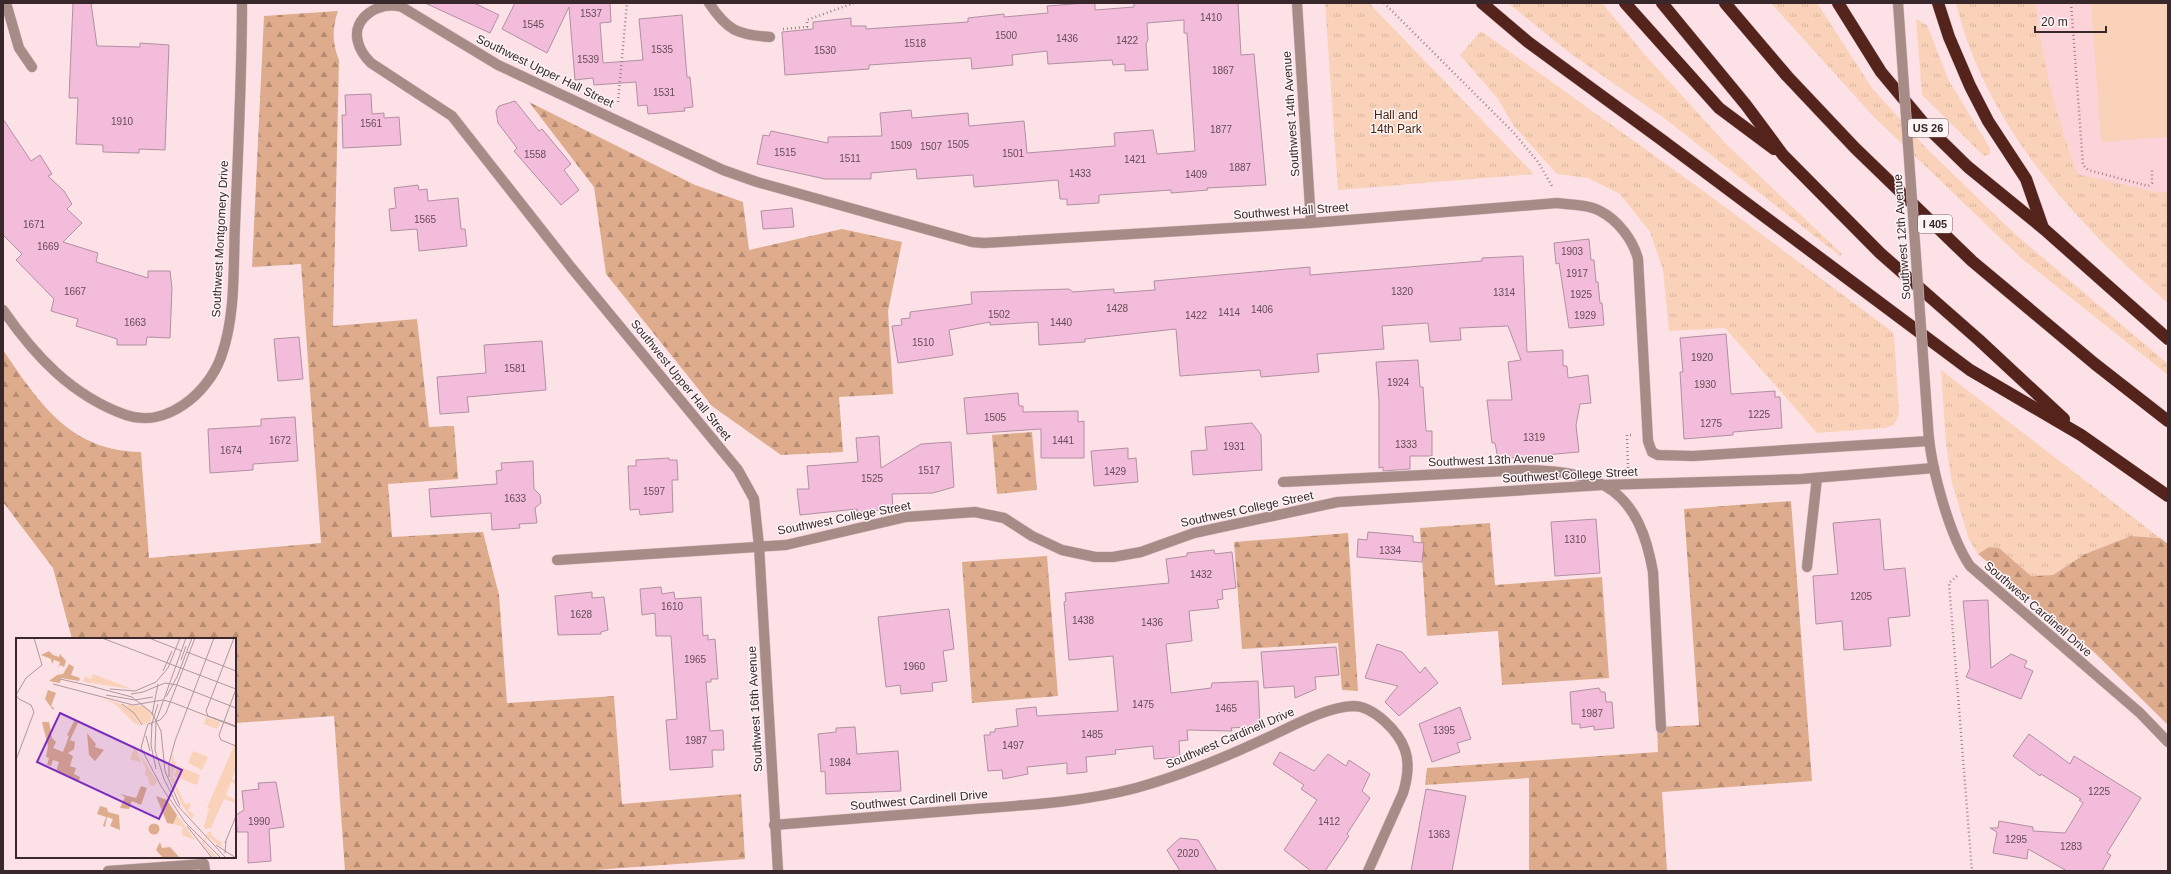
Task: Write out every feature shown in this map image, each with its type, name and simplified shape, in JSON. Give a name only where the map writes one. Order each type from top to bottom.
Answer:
[{"type":"highway","points":[[1482,3],[1528,42],[1675,149],[1970,370],[2080,435],[2168,496]]},
{"type":"highway","points":[[1625,3],[1719,108],[1783,155]]},
{"type":"highway","points":[[1662,3],[1746,105],[1783,155],[1880,253],[1980,340],[2080,435]]},
{"type":"highway","name":"I 405","points":[[1725,3],[1787,76],[1850,142],[1972,261],[2095,364],[2168,421]]},
{"type":"highway","name":"US 26","points":[[1838,3],[1881,72],[1926,126],[1968,167],[2044,229],[2168,339]]},
{"type":"highway","points":[[1938,3],[1949,38],[1970,86],[1988,121],[2026,179],[2044,229]]},
{"type":"street","points":[[6,3],[19,48],[32,67]]},
{"type":"street","name":"Southwest Montgomery Drive","points":[[3,310],[22,337],[48,367],[87,396],[117,412],[142,418],[158,416],[188,402],[206,384],[221,358],[232,299],[242,55],[242,3]]},
{"type":"street","points":[[709,3],[722,21],[731,29],[747,35],[770,37]]},
{"type":"street","name":"Southwest 14th Avenue","points":[[1297,3],[1311,223]]},
{"type":"street","name":"Southwest 12th Avenue","points":[[1898,3],[1929,441],[1934,468]]},
{"type":"street","name":"Southwest Upper Hall Street","points":[[758,546],[754,499],[738,470],[570,266],[452,116],[371,64],[362,52],[358,41],[358,30],[363,19],[380,6],[392,4],[402,7],[498,65],[741,178],[960,239],[984,243]]},
{"type":"street","name":"Southwest Hall Street","points":[[984,243],[1311,223],[1557,203],[1580,206],[1599,210],[1612,219],[1626,236],[1635,250],[1638,259],[1648,441],[1652,452],[1664,456],[1693,456],[1929,441]]},
{"type":"street","name":"Southwest College Street","points":[[557,560],[786,545],[906,517],[975,512],[1004,518],[1032,536],[1062,550],[1095,557],[1113,557],[1141,552],[1194,532],[1338,502],[1602,485],[1817,478],[1934,468]]},
{"type":"street","name":"Southwest Cardinell Drive","points":[[1934,468],[1959,550],[1970,566],[2140,713],[2168,742]]},
{"type":"street","name":"Southwest 13th Avenue","points":[[1284,482],[1525,470],[1565,471],[1586,478],[1617,493],[1630,506],[1638,518],[1650,553],[1653,572],[1661,728]]},
{"type":"street","points":[[1807,567],[1817,478]]},
{"type":"street","name":"Southwest 16th Avenue","points":[[758,546],[778,871]]},
{"type":"street","name":"Southwest Cardinell Drive","points":[[774,825],[1072,801],[1134,788],[1174,777],[1219,760],[1311,718],[1334,710],[1354,706],[1381,718],[1392,728],[1405,751],[1407,764],[1407,780],[1403,792],[1368,871]]},
{"type":"street","points":[[108,871],[205,867]]},
{"type":"path","points":[[616,120],[627,3]]},
{"type":"path","points":[[770,37],[780,29],[807,27],[807,20],[854,3]]},
{"type":"path","points":[[1384,3],[1514,133],[1538,162],[1548,178],[1557,203]]},
{"type":"path","points":[[2071,3],[2083,165],[2088,170],[2148,186],[2152,183],[2152,168]]},
{"type":"path","points":[[1970,566],[1950,583],[1972,871]]},
{"type":"shaded area","points":[[1964,3],[2168,3],[2168,275],[2072,195]]},
{"type":"green space","name":"Hall and 14th Park","points":[[1325,3],[1369,3],[1534,174],[1338,190]]},
{"type":"green space","points":[[1508,3],[1602,3],[1645,55],[1726,144],[1842,254],[1840,256],[1664,118],[1571,54]]},
{"type":"green space","points":[[1771,3],[1817,3],[1872,88],[1927,149],[2015,234],[2168,364],[2168,375],[2021,258],[1873,116]]},
{"type":"green space","points":[[1956,3],[2036,3],[2038,25],[2051,90],[2077,174],[2156,192],[2168,192],[2168,303],[2100,240],[2038,169],[1988,90],[1970,47]]},
{"type":"green space","points":[[2091,3],[2168,3],[2168,137],[2101,142]]},
{"type":"green space","points":[[338,11],[334,36],[335,48],[339,60],[333,326],[417,319],[429,427],[454,426],[458,479],[388,484],[392,537],[483,532],[499,595],[507,703],[614,696],[622,804],[741,794],[745,859],[581,871],[345,871],[334,716],[236,723],[236,638],[72,638],[53,568],[3,502],[3,350],[30,389],[44,406],[59,421],[76,434],[95,443],[116,450],[141,452],[149,558],[321,543],[301,264],[252,267],[264,16]]},
{"type":"green space","points":[[1916,19],[1927,25],[1949,81],[1990,148],[1990,154],[1984,156],[1922,95]]},
{"type":"green space","points":[[1481,31],[1702,190],[1894,333],[1899,414],[1894,425],[1885,428],[1817,433],[1725,328],[1669,331],[1663,270],[1650,232],[1620,194],[1588,178],[1557,174],[1514,126],[1498,99],[1460,55]]},
{"type":"green space","points":[[529,102],[695,185],[743,202],[749,250],[842,229],[902,242],[888,311],[893,394],[839,397],[843,452],[781,455],[712,406],[606,274],[594,187]]},
{"type":"green space","points":[[1941,370],[2160,538],[2131,536],[2085,554],[2053,575],[2031,576],[1998,548],[1989,547],[1978,554],[1969,540],[1952,483],[1946,444]]},
{"type":"green space","points":[[1032,432],[1037,490],[997,494],[992,435]]},
{"type":"green space","points":[[1791,501],[1812,781],[1662,792],[1667,871],[1529,871],[1529,778],[1425,785],[1427,768],[1658,752],[1657,727],[1699,725],[1684,509]]},
{"type":"green space","points":[[1490,523],[1495,585],[1602,577],[1609,678],[1502,685],[1498,631],[1427,636],[1420,528]]},
{"type":"green space","points":[[1348,533],[1358,691],[1342,690],[1338,643],[1242,649],[1234,542]]},
{"type":"green space","points":[[2131,536],[2160,538],[2168,544],[2168,725],[2095,653],[1978,554],[1989,547],[1999,548],[2031,576],[2053,575],[2085,554]]},
{"type":"green space","points":[[1047,556],[1058,696],[972,703],[962,562]]},
{"type":"building","points":[[73,3],[91,3],[97,46],[140,47],[140,43],[169,45],[165,150],[139,149],[139,153],[103,152],[103,145],[76,144],[78,98],[69,98]]},
{"type":"building","points":[[425,3],[474,3],[499,15],[490,33]]},
{"type":"building","points":[[515,3],[610,3],[611,22],[600,23],[603,63],[643,60],[639,19],[682,15],[687,77],[690,77],[693,107],[684,108],[685,111],[648,114],[647,105],[638,106],[636,82],[594,85],[593,78],[575,80],[569,7],[547,53],[502,29]]},
{"type":"building","points":[[1095,3],[1095,10],[1134,7],[1134,3],[1238,3],[1241,55],[1254,54],[1266,185],[1207,188],[1208,190],[1171,193],[1171,190],[1099,195],[1099,203],[1067,205],[1067,199],[1060,199],[1058,180],[974,187],[973,175],[917,179],[916,169],[871,173],[871,179],[825,179],[757,164],[763,135],[769,136],[771,131],[828,143],[828,137],[882,136],[880,113],[911,110],[912,118],[968,113],[969,126],[1024,121],[1027,153],[1115,146],[1114,133],[1153,130],[1157,154],[1195,151],[1187,33],[1184,33],[1184,20],[1147,23],[1148,40],[1146,44],[1148,70],[1125,71],[1125,64],[1113,65],[1112,60],[1048,64],[1047,51],[1012,55],[1013,65],[972,69],[971,58],[869,65],[869,69],[785,75],[782,32],[813,29],[813,22],[851,18],[851,26],[866,26],[866,29],[968,22],[968,18],[1004,14],[1004,17],[1048,13],[1047,6]]},
{"type":"building","points":[[371,94],[372,114],[384,113],[384,118],[399,117],[401,145],[343,148],[342,115],[346,115],[345,95]]},
{"type":"building","points":[[515,101],[539,131],[542,129],[571,164],[564,170],[579,190],[561,205],[514,151],[517,148],[498,123],[496,111],[499,106]]},
{"type":"building","points":[[3,119],[31,161],[40,155],[52,174],[48,176],[64,191],[72,204],[67,209],[82,223],[63,242],[98,253],[96,262],[148,278],[148,271],[170,271],[172,288],[170,338],[147,337],[146,345],[117,345],[117,339],[76,326],[78,319],[51,311],[54,299],[16,260],[22,254],[3,235]]},
{"type":"building","points":[[418,185],[419,190],[427,189],[428,201],[458,198],[461,229],[465,229],[467,246],[419,251],[417,229],[391,231],[389,209],[396,208],[394,188]]},
{"type":"building","points":[[792,208],[794,227],[763,229],[761,211]]},
{"type":"building","points":[[1589,239],[1591,260],[1594,260],[1596,282],[1598,282],[1600,303],[1602,303],[1604,325],[1569,328],[1559,263],[1556,264],[1554,243]]},
{"type":"building","points":[[1523,256],[1527,352],[1563,350],[1563,366],[1567,366],[1568,378],[1588,375],[1591,403],[1580,404],[1576,425],[1579,452],[1498,459],[1495,443],[1492,443],[1487,400],[1512,400],[1508,362],[1521,360],[1508,326],[1460,328],[1461,340],[1430,342],[1428,323],[1382,326],[1384,349],[1317,354],[1319,372],[1261,377],[1260,370],[1180,376],[1176,329],[1085,339],[1085,342],[1039,345],[1038,322],[990,325],[990,322],[949,330],[953,355],[898,363],[892,326],[902,325],[901,319],[910,318],[910,312],[972,304],[971,292],[1069,289],[1073,292],[1114,289],[1114,293],[1155,290],[1154,281],[1310,267],[1310,275],[1482,261],[1482,258]]},
{"type":"building","points":[[1726,334],[1731,394],[1775,391],[1775,397],[1780,397],[1782,428],[1733,432],[1733,435],[1684,439],[1680,372],[1683,372],[1680,338]]},
{"type":"building","points":[[299,337],[303,379],[278,381],[274,339]]},
{"type":"building","points":[[542,341],[546,390],[467,397],[469,412],[440,414],[437,377],[486,373],[484,345]]},
{"type":"building","points":[[1418,360],[1420,387],[1423,387],[1426,431],[1432,431],[1432,456],[1410,456],[1410,469],[1383,471],[1383,467],[1379,468],[1379,401],[1376,362]]},
{"type":"building","points":[[1018,393],[1019,406],[1023,406],[1023,412],[1078,411],[1078,422],[1084,421],[1084,458],[1041,458],[1041,429],[967,434],[964,398]]},
{"type":"building","points":[[295,417],[298,461],[253,464],[253,470],[210,473],[208,429],[261,426],[261,419]]},
{"type":"building","points":[[1252,423],[1261,435],[1262,470],[1193,475],[1191,451],[1207,450],[1205,427]]},
{"type":"building","points":[[879,436],[881,468],[921,444],[951,442],[954,487],[933,493],[892,494],[893,509],[857,512],[857,509],[800,515],[797,489],[809,489],[807,466],[858,462],[856,438]]},
{"type":"building","points":[[1128,448],[1128,459],[1136,458],[1138,482],[1094,486],[1091,451]]},
{"type":"building","points":[[669,458],[669,460],[677,460],[678,480],[672,480],[673,512],[640,515],[639,509],[630,510],[628,466],[636,466],[636,460]]},
{"type":"building","points":[[533,461],[534,489],[540,495],[541,503],[535,508],[537,523],[519,524],[520,528],[492,530],[491,513],[431,517],[429,489],[497,484],[496,471],[502,470],[501,463]]},
{"type":"building","points":[[1596,519],[1600,573],[1555,576],[1551,522]]},
{"type":"building","points":[[1880,519],[1884,570],[1905,568],[1910,616],[1888,618],[1891,646],[1844,650],[1842,621],[1816,624],[1813,576],[1838,574],[1833,523]]},
{"type":"building","points":[[1368,532],[1413,536],[1413,542],[1424,543],[1422,562],[1357,557],[1358,539],[1367,540]]},
{"type":"building","points":[[1214,550],[1215,554],[1232,552],[1236,588],[1222,590],[1223,599],[1217,600],[1219,608],[1189,611],[1192,641],[1166,644],[1171,693],[1211,688],[1212,683],[1258,681],[1260,726],[1231,728],[1232,731],[1187,730],[1188,740],[1179,741],[1180,757],[1154,759],[1153,746],[1115,750],[1116,754],[1086,757],[1087,772],[1067,774],[1067,763],[1027,767],[1028,774],[1003,779],[1002,770],[988,771],[984,735],[990,735],[990,732],[995,732],[995,729],[1018,726],[1016,709],[1036,707],[1037,716],[1118,711],[1113,656],[1069,660],[1064,602],[1066,601],[1065,593],[1169,583],[1166,559],[1187,556],[1187,553]]},
{"type":"building","points":[[661,587],[662,594],[674,592],[675,599],[701,597],[703,636],[708,635],[708,640],[715,639],[718,679],[711,679],[711,682],[706,682],[710,731],[723,730],[724,750],[712,750],[713,767],[670,770],[666,720],[677,719],[671,636],[656,636],[655,613],[642,615],[640,589]]},
{"type":"building","points":[[592,592],[592,598],[604,597],[608,630],[601,632],[601,634],[558,635],[555,596]]},
{"type":"building","points":[[1988,600],[1991,668],[2011,654],[2027,661],[2024,667],[2033,671],[2021,699],[1966,677],[1970,668],[1963,601]]},
{"type":"building","points":[[949,609],[954,649],[943,651],[947,681],[932,683],[933,691],[901,694],[900,685],[886,687],[878,617]]},
{"type":"building","points":[[1377,644],[1402,652],[1420,673],[1425,667],[1438,683],[1399,716],[1385,702],[1398,686],[1365,678]]},
{"type":"building","points":[[1336,647],[1339,675],[1315,677],[1316,689],[1295,698],[1294,686],[1264,688],[1261,652]]},
{"type":"building","points":[[1599,688],[1601,692],[1605,692],[1606,702],[1612,702],[1614,728],[1594,730],[1594,726],[1580,728],[1580,724],[1572,724],[1570,692]]},
{"type":"building","points":[[1460,707],[1471,739],[1457,743],[1460,752],[1432,762],[1419,724]]},
{"type":"building","points":[[855,727],[857,754],[898,751],[901,791],[826,794],[825,771],[821,772],[818,734],[836,732],[836,728]]},
{"type":"building","points":[[2029,734],[2070,764],[2074,756],[2141,798],[2107,853],[2111,855],[2102,871],[2067,871],[2028,849],[2027,859],[1993,853],[1997,832],[1990,828],[1998,828],[1999,821],[2033,827],[2033,831],[2065,833],[2083,803],[2079,800],[2081,799],[2041,774],[2040,776],[2013,756]]},
{"type":"building","points":[[1280,752],[1314,771],[1328,754],[1346,766],[1349,760],[1370,774],[1362,791],[1370,798],[1347,834],[1349,836],[1325,871],[1311,871],[1284,850],[1317,800],[1301,789],[1304,785],[1273,764]]},
{"type":"building","points":[[276,782],[284,827],[269,829],[271,861],[248,863],[248,832],[237,832],[236,815],[244,810],[242,791],[259,789],[258,783]]},
{"type":"building","points":[[1426,789],[1466,796],[1452,871],[1411,871]]},
{"type":"building","points":[[1180,838],[1198,840],[1217,871],[1180,871],[1167,850]]}]
